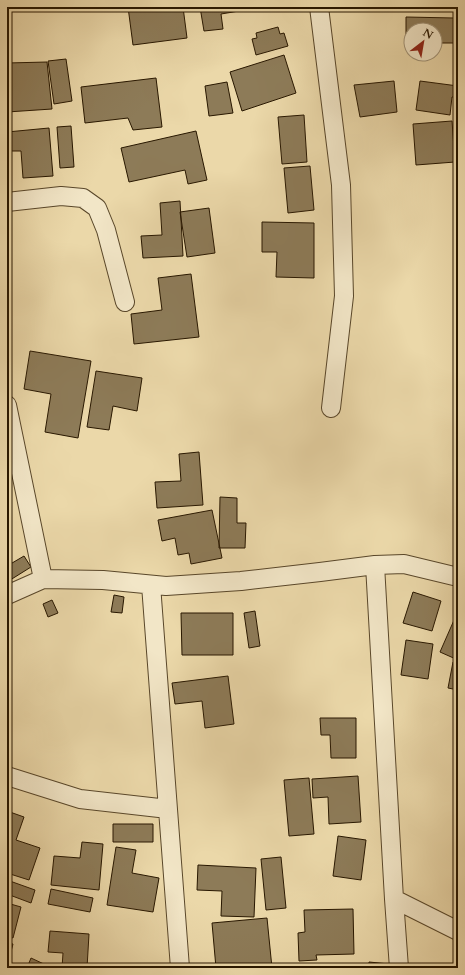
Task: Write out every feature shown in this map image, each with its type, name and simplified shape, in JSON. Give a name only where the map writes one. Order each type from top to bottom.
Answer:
[{"type":"street","points":[[319,7],[341,185],[344,296],[331,408]]},
{"type":"street","points":[[7,202],[61,196],[82,198],[96,208],[106,230],[125,302]]},
{"type":"street","points":[[7,405],[43,579]]},
{"type":"street","points":[[7,595],[43,579],[103,580],[166,586],[241,581],[375,565],[404,564],[458,577]]},
{"type":"street","points":[[375,565],[399,968]]},
{"type":"street","points":[[151,585],[180,968]]},
{"type":"street","points":[[7,776],[80,799],[168,809]]},
{"type":"street","points":[[394,899],[458,931]]},
{"type":"building","points":[[128,7],[183,7],[187,38],[133,45]]},
{"type":"building","points":[[200,7],[245,7],[245,10],[221,14],[223,29],[204,31]]},
{"type":"building","points":[[406,17],[454,18],[454,43],[443,43],[443,22],[406,22]]},
{"type":"building","points":[[278,27],[280,34],[284,33],[288,46],[256,55],[252,39],[257,38],[256,33]]},
{"type":"building","points":[[284,55],[296,93],[242,111],[230,72]]},
{"type":"building","points":[[66,59],[72,101],[54,104],[48,61]]},
{"type":"building","points":[[47,62],[52,109],[7,112],[7,63]]},
{"type":"building","points":[[156,78],[162,127],[133,130],[128,118],[85,123],[81,87]]},
{"type":"building","points":[[394,81],[397,112],[360,117],[354,85]]},
{"type":"building","points":[[420,81],[458,86],[458,97],[452,97],[450,115],[416,110]]},
{"type":"building","points":[[227,82],[233,113],[209,116],[205,86]]},
{"type":"building","points":[[304,115],[307,162],[282,164],[278,117]]},
{"type":"building","points":[[452,121],[455,162],[416,165],[413,124]]},
{"type":"building","points":[[71,126],[74,167],[60,168],[57,127]]},
{"type":"building","points":[[49,128],[53,176],[23,178],[21,151],[7,151],[7,132]]},
{"type":"building","points":[[196,131],[207,180],[188,184],[185,170],[129,182],[121,148]]},
{"type":"building","points":[[310,166],[314,210],[288,213],[284,168]]},
{"type":"building","points":[[180,201],[183,256],[143,258],[141,236],[162,235],[160,203]]},
{"type":"building","points":[[209,208],[215,253],[187,257],[180,212]]},
{"type":"building","points":[[262,222],[314,223],[314,278],[276,277],[277,252],[262,252]]},
{"type":"building","points":[[191,274],[199,337],[134,344],[131,314],[162,310],[158,278]]},
{"type":"building","points":[[30,351],[91,361],[78,438],[45,432],[51,394],[24,389]]},
{"type":"building","points":[[96,371],[142,378],[137,411],[113,406],[109,430],[87,427]]},
{"type":"building","points":[[199,452],[203,505],[157,508],[155,482],[181,481],[179,454]]},
{"type":"building","points":[[220,497],[237,498],[237,523],[246,523],[245,548],[219,548]]},
{"type":"building","points":[[212,510],[222,558],[191,564],[189,553],[178,555],[175,538],[162,541],[158,520]]},
{"type":"building","points":[[24,556],[31,567],[7,582],[7,566]]},
{"type":"building","points":[[413,592],[441,601],[432,631],[403,623]]},
{"type":"building","points":[[114,595],[124,597],[122,613],[111,612]]},
{"type":"building","points":[[52,600],[58,613],[48,617],[43,604]]},
{"type":"building","points":[[255,611],[260,646],[249,648],[244,613]]},
{"type":"building","points":[[458,611],[458,660],[440,652]]},
{"type":"building","points":[[181,613],[233,613],[233,655],[182,655]]},
{"type":"building","points":[[406,640],[433,644],[428,679],[401,675]]},
{"type":"building","points":[[453,662],[458,663],[458,690],[448,688]]},
{"type":"building","points":[[228,676],[234,724],[205,728],[202,701],[175,704],[172,683]]},
{"type":"building","points":[[320,718],[356,718],[356,758],[331,758],[330,735],[321,735]]},
{"type":"building","points":[[358,776],[361,822],[329,824],[328,797],[313,798],[312,779]]},
{"type":"building","points":[[309,778],[314,834],[289,836],[284,780]]},
{"type":"building","points":[[7,811],[24,817],[16,840],[40,848],[29,880],[7,873]]},
{"type":"building","points":[[113,824],[153,824],[153,842],[113,842]]},
{"type":"building","points":[[338,836],[366,840],[361,880],[333,876]]},
{"type":"building","points":[[82,842],[103,844],[99,890],[51,885],[54,856],[80,858]]},
{"type":"building","points":[[116,847],[136,850],[132,873],[159,878],[153,912],[107,905]]},
{"type":"building","points":[[281,857],[286,908],[266,910],[261,859]]},
{"type":"building","points":[[198,865],[256,868],[254,917],[221,916],[222,891],[197,890]]},
{"type":"building","points":[[7,880],[35,890],[31,903],[7,894]]},
{"type":"building","points":[[51,889],[93,898],[90,912],[48,904]]},
{"type":"building","points":[[7,903],[21,907],[13,938],[7,936]]},
{"type":"building","points":[[353,909],[354,954],[316,955],[317,960],[299,961],[298,933],[305,932],[304,910]]},
{"type":"building","points":[[267,918],[272,968],[216,968],[212,923]]},
{"type":"building","points":[[50,931],[89,934],[87,968],[62,968],[63,953],[48,952]]},
{"type":"building","points":[[7,943],[13,944],[7,967]]},
{"type":"building","points":[[31,958],[46,965],[45,968],[27,968]]},
{"type":"building","points":[[369,962],[389,964],[388,968],[369,968]]}]
